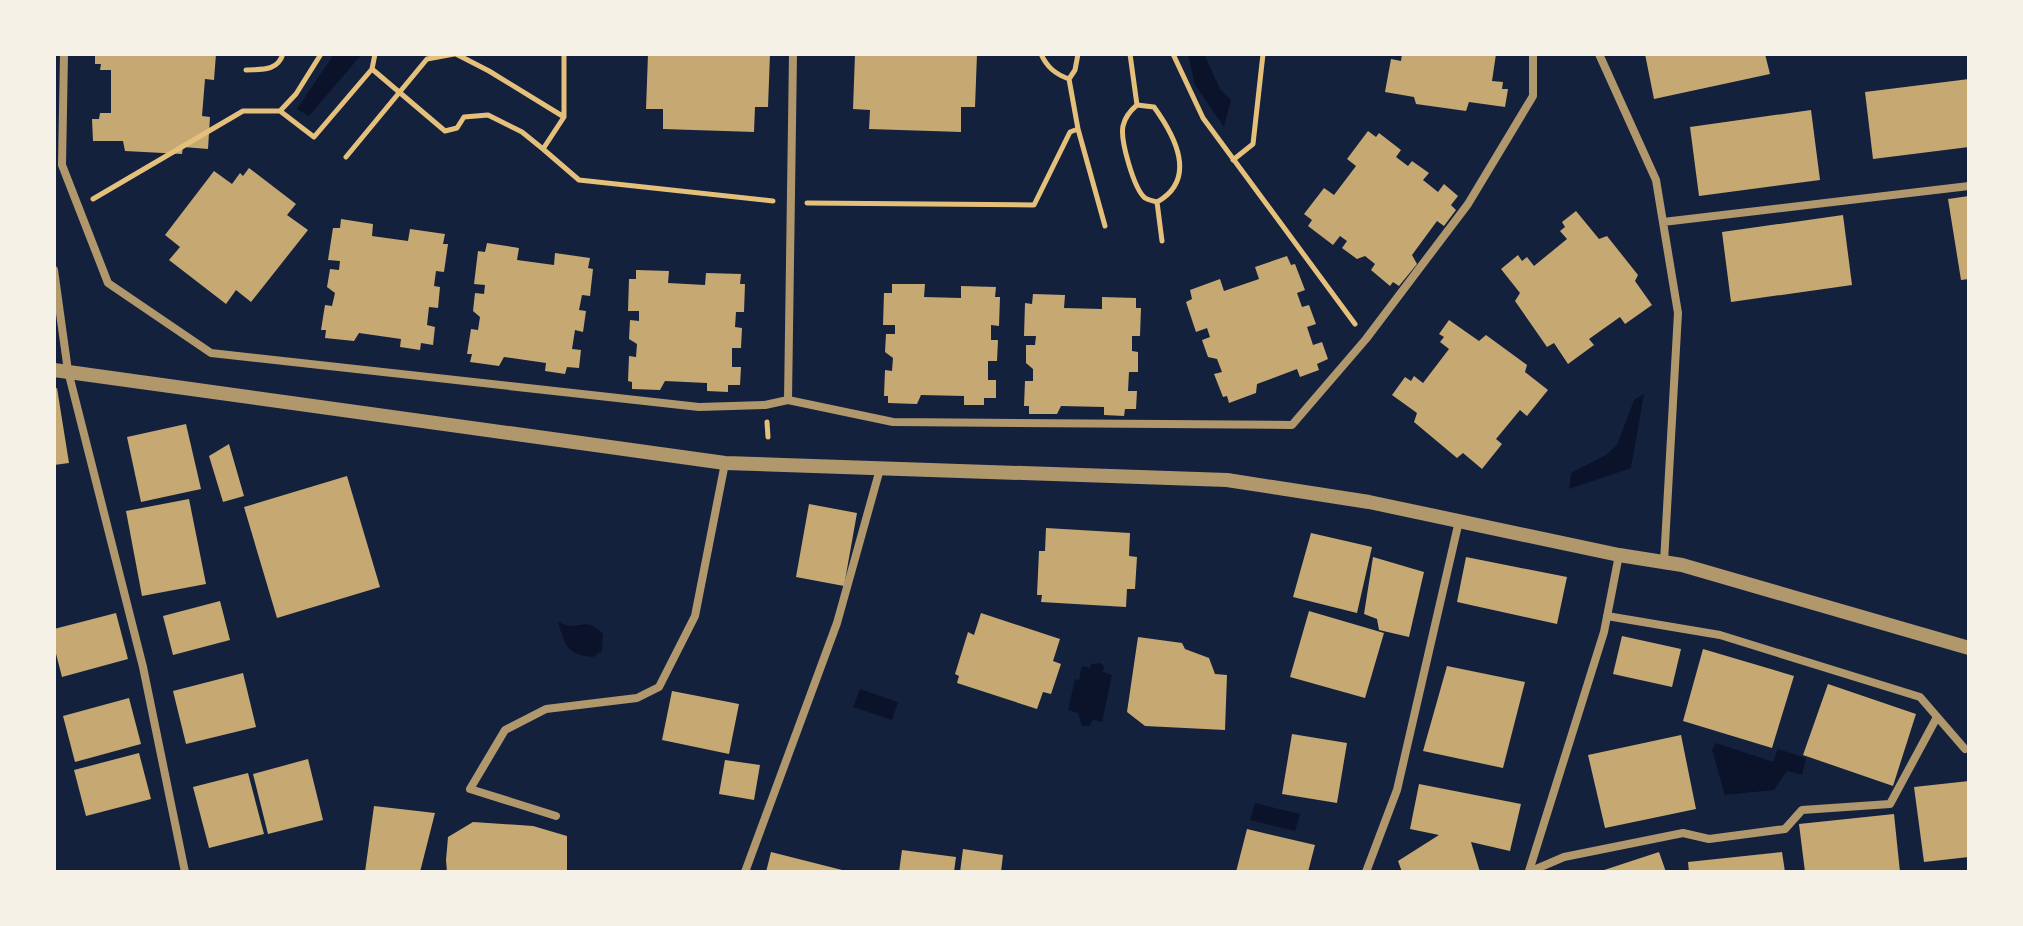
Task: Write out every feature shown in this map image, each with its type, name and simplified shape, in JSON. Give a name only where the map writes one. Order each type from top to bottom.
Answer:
[{"type":"street","points":[[64,54],[62,165],[108,283],[211,353],[699,407],[765,405],[788,400],[893,422],[1292,425],[1366,339],[1468,204],[1533,96],[1533,54]]},
{"type":"street","points":[[788,400],[793,54]]},
{"type":"street","points":[[1599,54],[1656,180],[1678,313],[1664,562]]},
{"type":"street","points":[[1663,222],[1969,186]]},
{"type":"street","points":[[54,270],[61,370],[143,667],[185,872]]},
{"type":"street","points":[[61,370],[725,463],[1227,480],[1369,502],[1619,555],[1682,565],[1969,648]]},
{"type":"street","points":[[556,816],[470,789],[505,730],[546,709],[637,698],[659,687],[695,616],[725,463]]},
{"type":"street","points":[[745,872],[837,623],[880,469]]},
{"type":"street","points":[[1366,872],[1397,790],[1459,521]]},
{"type":"street","points":[[1529,872],[1607,616],[1619,555]]},
{"type":"street","points":[[1607,616],[1720,635],[1920,697],[1965,749]]},
{"type":"street","points":[[1529,872],[1564,857],[1683,833],[1709,839],[1785,829],[1802,810],[1890,804],[1937,717]]},
{"type":"path","points":[[246,70],[271,69],[283,54]]},
{"type":"path","points":[[79,208],[243,111],[280,111],[314,137],[372,69],[375,54]]},
{"type":"path","points":[[346,157],[427,56],[455,54],[564,117]]},
{"type":"path","points":[[543,149],[564,117],[564,54]]},
{"type":"path","points":[[1041,54],[1058,76],[1069,79]]},
{"type":"path","points":[[1078,54],[1075,70],[1069,79],[1078,129],[1105,226]]},
{"type":"path","points":[[1130,54],[1137,105]]},
{"type":"path","points":[[1173,54],[1203,118],[1366,339]]},
{"type":"path","points":[[1233,160],[1253,144],[1263,54]]},
{"type":"path","points":[[280,111],[296,94],[320,55]]},
{"type":"path","points":[[372,69],[445,131],[457,128],[464,117],[488,115],[522,132],[579,180],[790,203],[1034,205],[1070,132],[1078,129]]},
{"type":"path","points":[[1137,105],[1154,107],[1172,132],[1180,162],[1176,187],[1157,202],[1146,199],[1135,183],[1125,145],[1123,127],[1130,111],[1137,105]]},
{"type":"path","points":[[1157,202],[1162,241]]},
{"type":"water","points":[[334,54],[362,54],[309,116],[297,109]]},
{"type":"water","points":[[1188,54],[1204,54],[1220,89],[1231,100],[1224,127],[1195,85]]},
{"type":"water","points":[[1644,394],[1631,468],[1569,489],[1571,473],[1606,455],[1617,445],[1634,400]]},
{"type":"water","points":[[558,622],[568,626],[588,624],[594,627],[603,634],[602,651],[593,657],[576,654],[567,646]]},
{"type":"water","points":[[1101,663],[1103,672],[1112,675],[1102,722],[1093,720],[1089,726],[1082,726],[1078,713],[1068,710],[1075,679],[1079,680],[1082,666],[1090,668],[1091,664]]},
{"type":"water","points":[[860,689],[898,702],[892,720],[853,707]]},
{"type":"water","points":[[1716,743],[1773,762],[1778,749],[1806,758],[1802,775],[1787,771],[1774,790],[1725,795],[1712,750]]},
{"type":"water","points":[[1255,803],[1300,814],[1295,831],[1250,820]]},
{"type":"building","points":[[95,54],[216,54],[214,80],[205,79],[202,116],[210,117],[208,149],[183,147],[182,154],[125,151],[123,141],[93,141],[92,119],[99,119],[100,113],[111,113],[111,70],[100,70],[101,64],[95,64]]},
{"type":"building","points":[[648,54],[770,54],[768,107],[755,107],[754,132],[663,129],[663,109],[646,109]]},
{"type":"building","points":[[855,54],[977,54],[975,107],[961,107],[961,132],[869,129],[870,110],[853,109]]},
{"type":"building","points":[[1402,54],[1496,54],[1492,81],[1503,82],[1502,89],[1508,89],[1505,107],[1469,102],[1466,111],[1416,104],[1414,97],[1385,92],[1391,59],[1401,61]]},
{"type":"building","points":[[1645,54],[1765,54],[1770,74],[1654,99]]},
{"type":"building","points":[[1969,79],[1969,147],[1873,159],[1865,92]]},
{"type":"building","points":[[1811,110],[1820,180],[1699,196],[1690,127]]},
{"type":"building","points":[[1368,131],[1376,137],[1379,133],[1401,150],[1396,157],[1408,166],[1412,161],[1429,173],[1423,180],[1438,192],[1444,184],[1458,196],[1451,205],[1456,210],[1444,226],[1437,221],[1412,255],[1417,264],[1399,286],[1393,282],[1390,286],[1371,270],[1375,264],[1365,256],[1357,259],[1342,248],[1347,241],[1340,236],[1333,245],[1308,226],[1312,220],[1304,214],[1324,188],[1334,195],[1356,166],[1347,159]]},
{"type":"building","points":[[249,168],[296,204],[287,215],[308,230],[251,302],[236,290],[226,304],[169,260],[180,247],[165,235],[214,171],[232,184],[240,173],[243,176]]},
{"type":"building","points":[[1969,196],[1969,279],[1961,280],[1948,199]]},
{"type":"building","points":[[1576,211],[1599,239],[1607,236],[1638,275],[1635,281],[1652,305],[1625,324],[1620,317],[1589,339],[1594,345],[1568,364],[1554,343],[1547,347],[1515,301],[1520,293],[1501,269],[1518,255],[1522,261],[1527,257],[1534,266],[1567,239],[1560,231],[1565,227],[1562,222]]},
{"type":"building","points":[[1843,215],[1852,285],[1731,302],[1722,232]]},
{"type":"building","points":[[341,219],[373,224],[372,236],[408,241],[410,229],[445,234],[443,244],[448,244],[444,272],[436,271],[434,286],[440,287],[438,308],[429,307],[427,325],[435,327],[433,345],[421,343],[420,350],[400,347],[401,339],[359,333],[354,341],[325,338],[326,330],[321,330],[325,305],[332,306],[335,293],[327,287],[330,269],[339,270],[340,261],[328,260],[333,228],[340,228]]},
{"type":"building","points":[[487,243],[519,248],[517,260],[554,265],[555,253],[590,258],[588,268],[593,269],[590,296],[582,295],[579,310],[586,311],[583,332],[575,330],[572,349],[581,350],[579,368],[567,367],[565,374],[545,371],[546,363],[504,357],[499,366],[470,362],[472,354],[467,354],[471,329],[478,330],[480,317],[473,311],[475,293],[484,294],[485,285],[474,284],[478,251],[485,252]]},
{"type":"building","points":[[1287,256],[1291,265],[1295,264],[1305,290],[1297,293],[1302,307],[1309,305],[1316,324],[1307,327],[1313,345],[1322,342],[1328,359],[1317,364],[1319,370],[1300,377],[1297,369],[1257,384],[1256,393],[1229,403],[1227,396],[1223,397],[1214,374],[1222,372],[1217,359],[1208,357],[1202,340],[1210,337],[1207,328],[1196,332],[1186,302],[1192,299],[1190,290],[1220,279],[1224,291],[1259,279],[1255,267]]},
{"type":"building","points":[[636,270],[669,271],[668,283],[705,285],[706,273],[741,274],[740,284],[745,284],[744,312],[736,312],[735,327],[742,328],[741,348],[732,348],[732,367],[741,367],[740,385],[728,385],[728,392],[707,391],[707,383],[665,381],[660,390],[632,389],[632,382],[628,381],[629,356],[636,357],[637,344],[629,339],[630,320],[639,321],[639,311],[628,311],[629,279],[636,279]]},
{"type":"building","points":[[892,284],[925,284],[924,297],[961,298],[961,286],[996,287],[995,297],[1000,297],[999,326],[991,325],[991,340],[998,340],[997,361],[988,361],[988,380],[996,380],[996,398],[984,398],[984,405],[964,405],[964,396],[921,395],[917,404],[888,403],[888,396],[884,396],[885,370],[892,371],[893,358],[885,352],[886,334],[895,334],[895,325],[883,325],[884,293],[892,293]]},
{"type":"building","points":[[1033,294],[1065,295],[1064,308],[1102,309],[1102,297],[1136,298],[1136,308],[1141,308],[1140,336],[1132,336],[1132,351],[1138,352],[1138,372],[1129,372],[1128,391],[1137,391],[1136,409],[1125,409],[1124,416],[1104,415],[1104,407],[1061,406],[1057,414],[1029,414],[1029,406],[1024,406],[1025,381],[1033,381],[1033,369],[1026,363],[1026,345],[1035,345],[1036,336],[1024,336],[1025,303],[1032,304]]},
{"type":"building","points":[[1449,320],[1479,341],[1486,335],[1527,365],[1525,372],[1548,390],[1527,416],[1520,410],[1496,439],[1502,444],[1482,469],[1463,453],[1457,458],[1414,422],[1417,413],[1392,395],[1405,377],[1411,381],[1414,376],[1423,383],[1449,349],[1440,342],[1444,337],[1439,334]]},
{"type":"building","points":[[57,388],[69,463],[54,465],[54,389]]},
{"type":"building","points":[[186,424],[201,489],[141,502],[127,437]]},
{"type":"building","points":[[229,444],[244,496],[223,502],[209,456]]},
{"type":"building","points":[[347,476],[380,587],[277,618],[244,507]]},
{"type":"building","points":[[189,499],[206,584],[142,596],[126,511]]},
{"type":"building","points":[[809,504],[857,513],[844,586],[796,577]]},
{"type":"building","points":[[1046,528],[1130,533],[1129,556],[1137,557],[1135,589],[1127,589],[1126,607],[1041,602],[1042,595],[1037,595],[1039,551],[1045,551]]},
{"type":"building","points":[[1311,533],[1372,547],[1357,613],[1293,597]]},
{"type":"building","points":[[1373,557],[1424,572],[1409,637],[1379,630],[1377,619],[1364,614]]},
{"type":"building","points":[[1466,557],[1567,577],[1557,624],[1457,602]]},
{"type":"building","points":[[220,601],[230,640],[173,655],[163,616]]},
{"type":"building","points":[[1309,611],[1384,633],[1365,698],[1290,677]]},
{"type":"building","points":[[116,613],[128,659],[62,677],[54,646],[54,629]]},
{"type":"building","points":[[981,613],[1060,639],[1053,661],[1061,664],[1051,694],[1043,692],[1037,709],[957,683],[959,676],[955,674],[968,632],[974,635]]},
{"type":"building","points":[[1622,636],[1681,649],[1672,687],[1613,674]]},
{"type":"building","points":[[1138,637],[1182,643],[1185,649],[1209,658],[1215,674],[1227,675],[1225,730],[1145,726],[1127,712]]},
{"type":"building","points":[[1703,649],[1794,676],[1772,748],[1683,721]]},
{"type":"building","points":[[1447,666],[1525,682],[1503,768],[1423,751]]},
{"type":"building","points":[[243,673],[256,727],[186,744],[173,691]]},
{"type":"building","points":[[1828,684],[1916,714],[1893,786],[1803,755]]},
{"type":"building","points":[[672,691],[739,704],[729,754],[662,740]]},
{"type":"building","points":[[129,698],[141,744],[75,762],[63,716]]},
{"type":"building","points":[[1292,734],[1347,743],[1337,803],[1282,794]]},
{"type":"building","points":[[1681,735],[1696,809],[1605,828],[1588,755]]},
{"type":"building","points":[[139,753],[151,799],[86,816],[74,770]]},
{"type":"building","points":[[308,759],[323,820],[268,834],[253,774]]},
{"type":"building","points":[[725,760],[760,765],[754,800],[719,794]]},
{"type":"building","points":[[248,773],[264,834],[209,848],[193,787]]},
{"type":"building","points":[[1969,781],[1969,857],[1924,862],[1914,787]]},
{"type":"building","points":[[1419,784],[1521,804],[1510,851],[1471,842],[1480,872],[1402,872],[1398,861],[1439,835],[1410,829]]},
{"type":"building","points":[[374,806],[435,813],[420,872],[365,872]]},
{"type":"building","points":[[1894,814],[1900,872],[1805,872],[1799,824]]},
{"type":"building","points":[[473,822],[533,826],[567,836],[567,872],[447,872],[448,837]]},
{"type":"building","points":[[1247,829],[1315,845],[1308,872],[1236,872]]},
{"type":"building","points":[[963,849],[1003,855],[1001,872],[960,872]]},
{"type":"building","points":[[902,850],[956,857],[954,872],[899,872]]},
{"type":"building","points":[[771,852],[846,871],[846,872],[766,872]]},
{"type":"building","points":[[1659,852],[1666,872],[1601,872],[1601,871]]},
{"type":"building","points":[[1782,852],[1785,872],[1689,872],[1688,862]]}]
